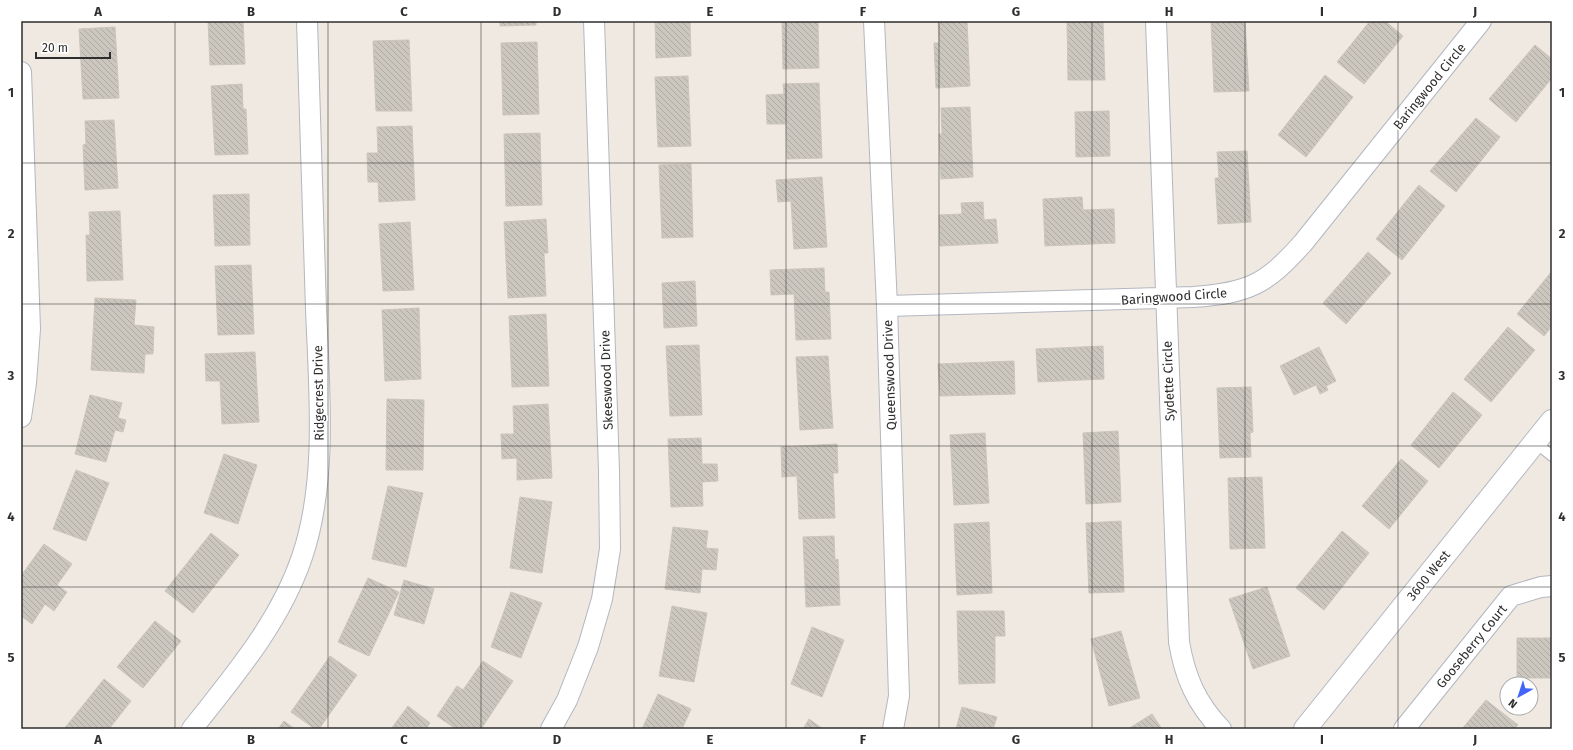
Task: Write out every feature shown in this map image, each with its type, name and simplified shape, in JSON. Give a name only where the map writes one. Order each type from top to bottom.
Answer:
[{"type":"street","name":"Ridgecrest Drive","points":[[192,729],[237,672],[282,604],[302,557],[315,507],[320,421],[306,21]]},
{"type":"street","name":"Skeeswood Drive","points":[[551,729],[568,700],[588,647],[602,599],[610,549],[609,471],[594,21]]},
{"type":"street","name":"Queenswood Drive","points":[[874,21],[887,306],[899,696],[892,729]]},
{"type":"street","name":"Sydette Circle","points":[[1156,21],[1165,299],[1179,642],[1184,668],[1194,693],[1210,717],[1221,729]]},
{"type":"street","name":"Baringwood Circle","points":[[887,306],[1165,299],[1209,296],[1237,292],[1260,282],[1281,267],[1304,242],[1481,21]]},
{"type":"street","points":[[21,72],[30,329],[26,382],[21,417]]},
{"type":"street","name":"3600 West","points":[[1305,729],[1552,421]]},
{"type":"street","name":"Gooseberry Court","points":[[1404,729],[1511,596],[1541,587],[1552,586]]},
{"type":"lane","points":[[1535,442],[1552,456]]},
{"type":"building","points":[[208,21],[243,21],[245,64],[210,65]]},
{"type":"building","points":[[500,21],[536,21],[536,25],[500,26]]},
{"type":"building","points":[[655,21],[690,21],[691,56],[656,58]]},
{"type":"building","points":[[782,21],[818,21],[819,68],[783,69]]},
{"type":"building","points":[[938,21],[967,21],[970,86],[936,88],[934,43],[939,43]]},
{"type":"building","points":[[1067,21],[1103,21],[1105,80],[1068,80]]},
{"type":"building","points":[[1211,21],[1245,21],[1249,91],[1214,92]]},
{"type":"building","points":[[1370,21],[1385,21],[1403,36],[1364,84],[1337,62]]},
{"type":"building","points":[[115,27],[119,98],[83,99],[79,29]]},
{"type":"building","points":[[409,40],[412,111],[376,111],[373,41]]},
{"type":"building","points":[[537,42],[539,114],[503,115],[501,43]]},
{"type":"building","points":[[1535,45],[1552,59],[1552,78],[1516,122],[1489,99]]},
{"type":"building","points":[[1325,75],[1353,97],[1306,157],[1278,135]]},
{"type":"building","points":[[688,76],[691,146],[658,147],[655,77]]},
{"type":"building","points":[[819,83],[822,158],[787,159],[786,124],[767,124],[766,95],[784,94],[783,84]]},
{"type":"building","points":[[242,84],[243,109],[246,109],[248,154],[215,155],[211,86]]},
{"type":"building","points":[[970,107],[973,177],[941,179],[939,134],[942,134],[941,108]]},
{"type":"building","points":[[1109,111],[1110,156],[1076,157],[1075,112]]},
{"type":"building","points":[[1476,118],[1500,137],[1456,192],[1430,171]]},
{"type":"building","points":[[114,120],[118,188],[85,190],[83,145],[86,144],[85,121]]},
{"type":"building","points":[[412,126],[415,200],[379,202],[378,182],[368,182],[367,153],[378,153],[377,127]]},
{"type":"building","points":[[540,133],[542,205],[506,206],[504,134]]},
{"type":"building","points":[[1247,151],[1251,222],[1218,224],[1215,178],[1219,178],[1217,152]]},
{"type":"building","points":[[691,164],[693,237],[662,238],[659,165]]},
{"type":"building","points":[[822,177],[827,247],[794,249],[791,201],[778,202],[776,180]]},
{"type":"building","points":[[1419,185],[1445,206],[1402,260],[1376,239]]},
{"type":"building","points":[[249,194],[250,245],[215,246],[213,195]]},
{"type":"building","points":[[1082,197],[1083,210],[1114,209],[1115,243],[1045,246],[1043,199]]},
{"type":"building","points":[[983,202],[984,220],[996,219],[998,243],[940,246],[939,215],[962,214],[961,203]]},
{"type":"building","points":[[120,211],[123,280],[87,281],[86,235],[90,235],[89,212]]},
{"type":"building","points":[[546,219],[548,253],[544,253],[546,296],[508,298],[504,222]]},
{"type":"building","points":[[410,222],[414,290],[383,291],[379,224]]},
{"type":"building","points":[[1368,252],[1391,273],[1346,324],[1323,303]]},
{"type":"building","points":[[251,265],[254,334],[218,335],[215,266]]},
{"type":"building","points":[[824,268],[825,292],[829,292],[831,339],[796,340],[794,294],[771,295],[770,270]]},
{"type":"building","points":[[1552,271],[1552,326],[1544,336],[1517,314]]},
{"type":"building","points":[[695,281],[697,326],[664,328],[662,283]]},
{"type":"building","points":[[95,298],[136,300],[134,325],[154,327],[153,354],[145,354],[144,373],[91,370]]},
{"type":"building","points":[[419,308],[421,379],[385,381],[382,310]]},
{"type":"building","points":[[546,314],[549,386],[512,387],[509,316]]},
{"type":"building","points":[[1508,327],[1535,350],[1491,402],[1464,379]]},
{"type":"building","points":[[699,345],[702,415],[670,416],[666,346]]},
{"type":"building","points":[[1103,346],[1104,379],[1038,382],[1036,349]]},
{"type":"building","points":[[1319,347],[1336,381],[1326,386],[1328,390],[1320,394],[1316,385],[1294,395],[1280,366]]},
{"type":"building","points":[[255,352],[259,422],[222,424],[220,381],[206,381],[205,354]]},
{"type":"building","points":[[828,356],[833,428],[800,430],[796,357]]},
{"type":"building","points":[[1014,361],[1015,394],[940,396],[938,364]]},
{"type":"building","points":[[1251,387],[1253,432],[1250,433],[1251,457],[1220,458],[1217,388]]},
{"type":"building","points":[[1453,392],[1482,415],[1439,468],[1411,445]]},
{"type":"building","points":[[90,395],[122,403],[118,418],[126,420],[123,432],[115,430],[106,462],[75,454]]},
{"type":"building","points":[[387,399],[424,400],[423,470],[386,470]]},
{"type":"building","points":[[548,404],[552,478],[517,480],[517,458],[502,459],[501,434],[514,434],[513,406]]},
{"type":"building","points":[[1118,431],[1121,502],[1086,504],[1083,433]]},
{"type":"building","points":[[985,433],[989,503],[954,505],[950,435]]},
{"type":"building","points":[[701,438],[702,464],[717,464],[718,481],[702,482],[703,506],[671,507],[668,439]]},
{"type":"building","points":[[837,444],[838,473],[833,473],[835,518],[799,519],[797,476],[782,477],[781,447]]},
{"type":"building","points":[[224,454],[257,465],[238,524],[204,513]]},
{"type":"building","points":[[1401,459],[1428,481],[1389,529],[1362,506]]},
{"type":"building","points":[[76,470],[109,483],[86,541],[53,529]]},
{"type":"building","points":[[1262,477],[1265,548],[1230,549],[1228,478]]},
{"type":"building","points":[[388,486],[423,493],[406,567],[372,559]]},
{"type":"building","points":[[520,497],[552,502],[542,573],[510,568]]},
{"type":"building","points":[[1121,521],[1124,592],[1089,593],[1086,523]]},
{"type":"building","points":[[989,522],[992,593],[957,595],[954,524]]},
{"type":"building","points":[[673,527],[708,531],[706,548],[718,549],[716,570],[702,569],[700,593],[665,589]]},
{"type":"building","points":[[1342,531],[1369,553],[1324,610],[1296,588]]},
{"type":"building","points":[[211,533],[239,555],[193,613],[165,591]]},
{"type":"building","points":[[834,536],[835,560],[838,559],[840,605],[806,607],[803,537]]},
{"type":"building","points":[[44,544],[72,564],[57,585],[67,592],[54,611],[45,604],[32,624],[21,616],[21,576]]},
{"type":"building","points":[[368,578],[399,592],[369,656],[338,642]]},
{"type":"building","points":[[404,580],[434,589],[424,624],[394,615]]},
{"type":"building","points":[[1267,587],[1290,656],[1253,669],[1229,599]]},
{"type":"building","points":[[511,592],[542,603],[521,658],[491,647]]},
{"type":"building","points":[[672,606],[707,613],[694,682],[659,676]]},
{"type":"building","points":[[957,611],[1004,611],[1005,636],[995,636],[995,683],[959,684]]},
{"type":"building","points":[[155,621],[181,641],[143,688],[117,667]]},
{"type":"building","points":[[812,627],[844,640],[822,697],[791,684]]},
{"type":"building","points":[[1121,631],[1140,698],[1109,706],[1091,639]]},
{"type":"building","points":[[1517,638],[1552,638],[1552,678],[1539,678],[1539,676],[1517,676]]},
{"type":"building","points":[[330,656],[357,675],[319,729],[315,729],[291,712]]},
{"type":"building","points":[[483,661],[513,681],[481,729],[456,729],[437,716],[457,686],[463,690]]},
{"type":"building","points":[[104,679],[131,701],[109,729],[64,729]]},
{"type":"building","points":[[658,694],[691,709],[682,729],[642,729]]},
{"type":"building","points":[[1486,700],[1499,710],[1499,716],[1506,716],[1518,725],[1514,729],[1462,729]]},
{"type":"building","points":[[408,706],[430,723],[426,729],[391,729]]},
{"type":"building","points":[[962,707],[997,717],[993,729],[956,729]]},
{"type":"building","points":[[1152,714],[1162,729],[1128,729]]},
{"type":"building","points":[[809,719],[823,729],[803,729]]},
{"type":"building","points":[[284,721],[295,729],[278,729]]}]
